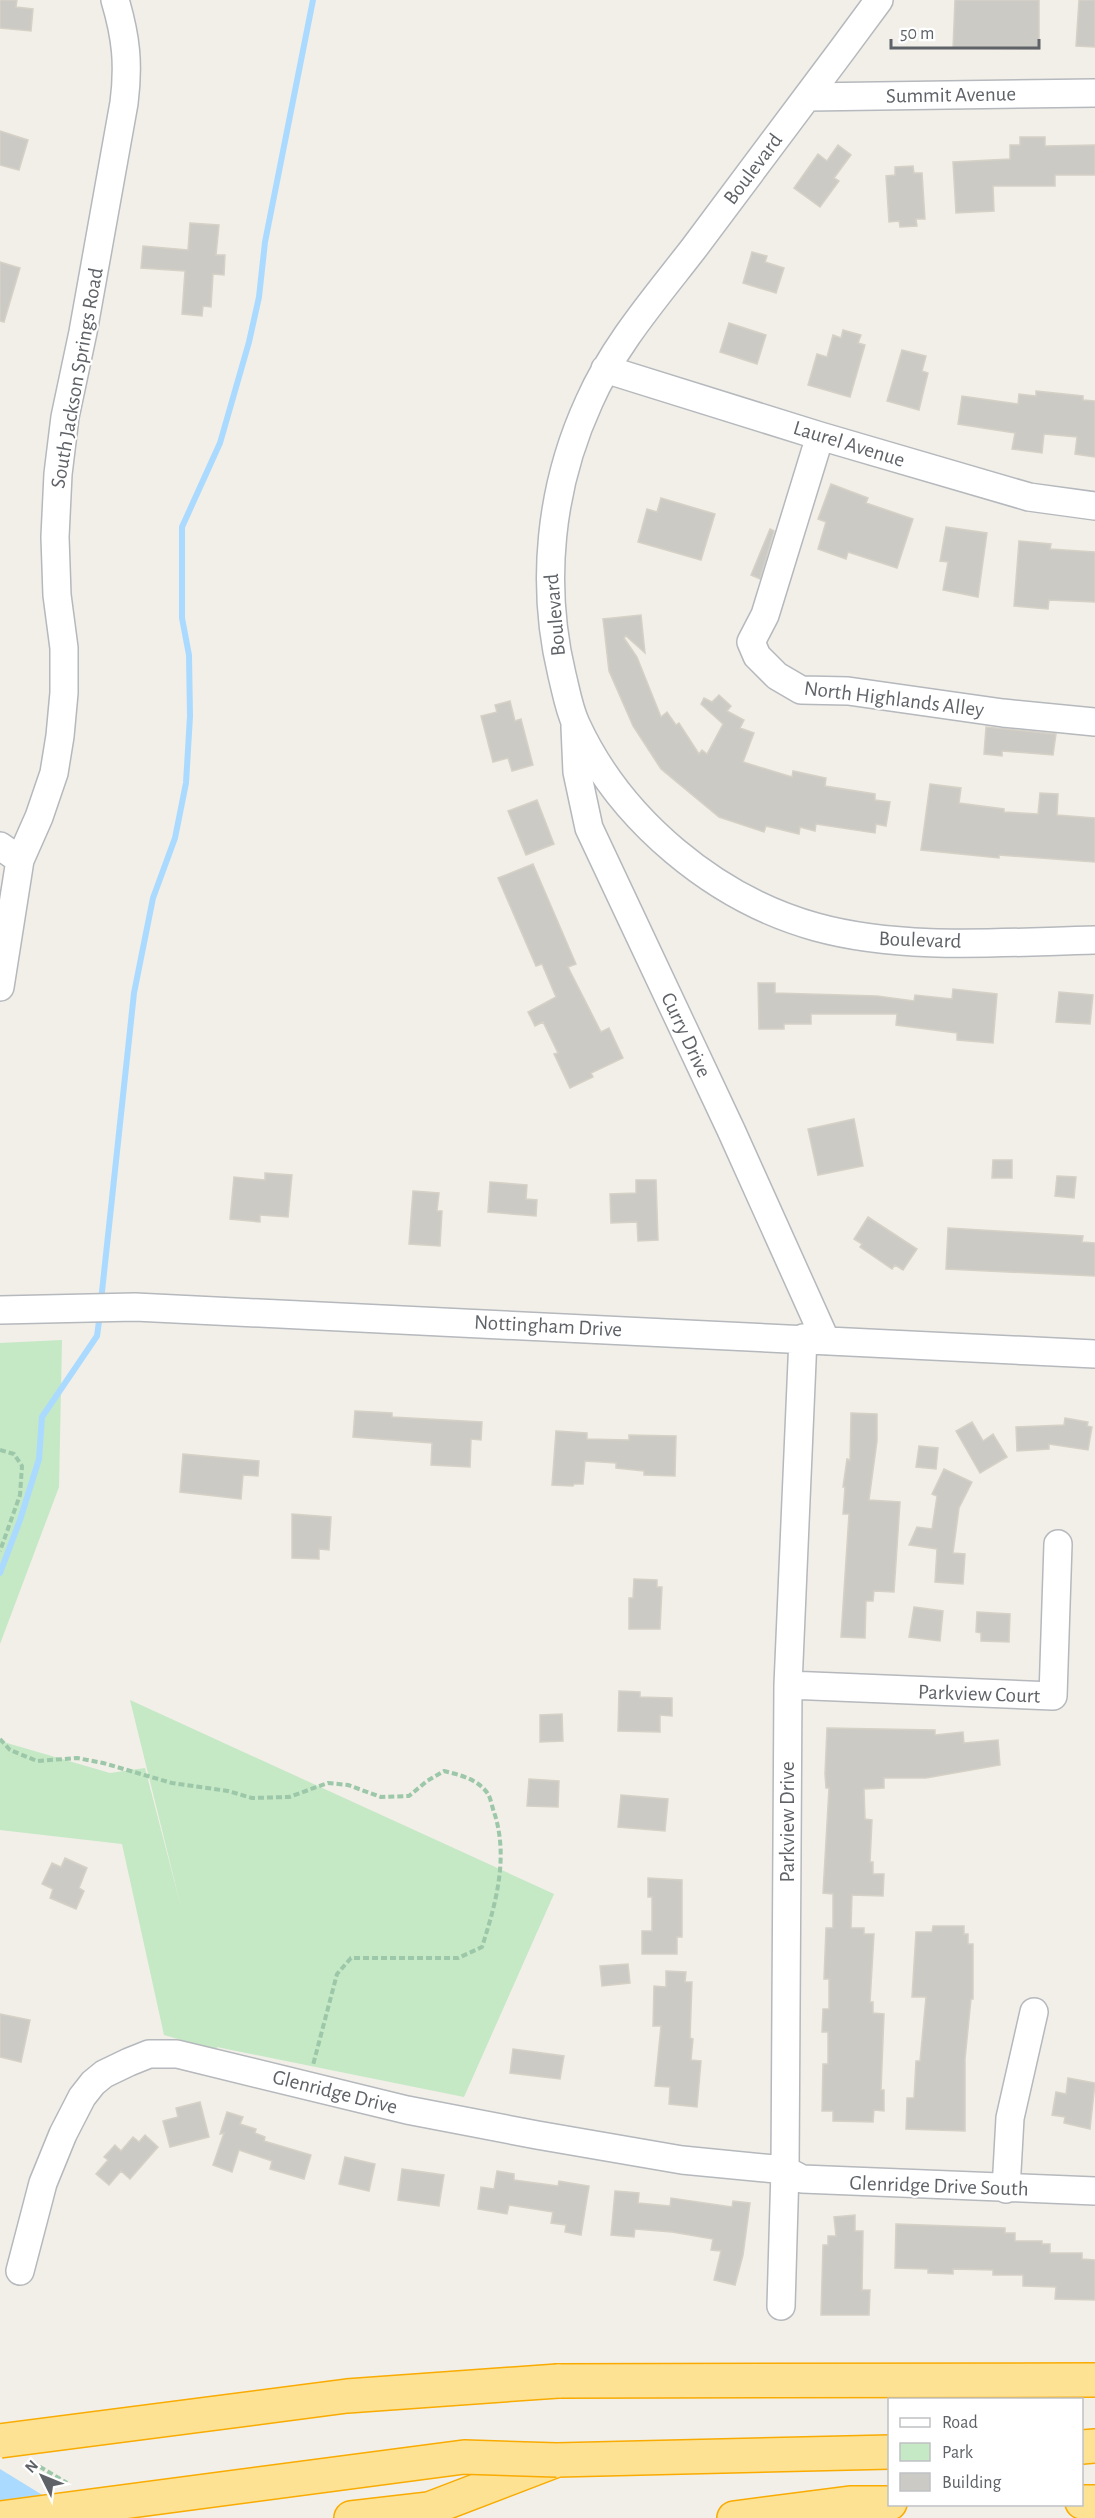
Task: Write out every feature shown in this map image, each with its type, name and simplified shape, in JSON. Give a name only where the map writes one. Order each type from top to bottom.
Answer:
[{"type":"highway","points":[[0,2441],[347,2396],[558,2381],[1095,2380]]},
{"type":"highway","points":[[1,2518],[464,2457],[557,2460],[888,2452]]},
{"type":"highway","points":[[351,2518],[429,2509],[557,2460]]},
{"type":"highway","points":[[734,2518],[850,2503],[888,2502]]},
{"type":"street","name":"South Jackson Springs Road","points":[[0,987],[10,853],[39,817],[54,773],[60,736],[64,693],[64,648],[57,595],[54,537],[58,474],[65,417],[83,332],[128,71],[126,42],[115,0]]},
{"type":"street","name":"Boulevard","points":[[879,0],[605,369],[577,429],[564,472],[553,526],[550,592],[558,659],[575,722],[609,778],[651,829],[718,882],[783,916],[842,934],[895,942],[1095,940]]},
{"type":"street","name":"Summit Avenue","points":[[808,97],[1095,93]]},
{"type":"street","name":"Laurel Avenue","points":[[605,369],[820,436],[1029,497],[1095,506]]},
{"type":"street","name":"North Highlands Alley","points":[[820,436],[765,615],[751,642],[757,656],[777,676],[801,690],[848,691],[1003,713],[1095,722]]},
{"type":"street","name":"Curry Drive","points":[[575,722],[577,772],[589,828],[731,1130],[814,1340]]},
{"type":"street","name":"Nottingham Drive","points":[[0,1310],[114,1307],[1095,1354]]},
{"type":"street","name":"Parkview Drive","points":[[781,2306],[785,2170],[788,1685],[814,1340]]},
{"type":"street","name":"Parkview Court","points":[[788,1685],[1053,1696],[1058,1544]]},
{"type":"street","points":[[1006,2189],[1010,2118],[1034,2012]]},
{"type":"street","name":"Glenridge Drive","points":[[20,2271],[43,2183],[82,2097],[105,2074],[149,2054],[177,2054],[406,2110],[537,2135],[682,2160],[785,2170]]},
{"type":"street","name":"Glenridge Drive South","points":[[785,2170],[802,2179],[1095,2192]]},
{"type":"path","points":[[0,1450],[14,1454],[22,1466],[20,1495],[0,1551]]},
{"type":"path","points":[[0,1739],[10,1750],[37,1761],[77,1758],[172,1783],[228,1791],[252,1798],[289,1797],[328,1782],[348,1785],[381,1797],[409,1796],[444,1771],[467,1777],[488,1794],[498,1825],[501,1877],[482,1947],[458,1958],[351,1958],[337,1974],[308,2086]]},
{"type":"path","points":[[29,2460],[70,2484]]},
{"type":"green space","points":[[62,1340],[59,1487],[0,1644],[0,1343]]},
{"type":"green space","points":[[130,1700],[554,1894],[464,2097],[217,2047],[217,2050],[164,2035],[122,1844],[0,1830],[0,1741],[110,1773],[145,1768],[182,1911]]},
{"type":"water","points":[[0,2469],[80,2518],[0,2518]]},
{"type":"building","points":[[0,0],[17,0],[16,7],[33,9],[31,31],[0,28]]},
{"type":"building","points":[[955,0],[1039,0],[1039,49],[953,48]]},
{"type":"building","points":[[1079,0],[1095,0],[1095,47],[1076,46]]},
{"type":"building","points":[[0,131],[28,140],[19,170],[0,165]]},
{"type":"building","points":[[1020,137],[1045,137],[1045,146],[1095,145],[1095,175],[1055,175],[1055,186],[993,186],[994,211],[956,213],[953,162],[1010,159],[1010,145],[1020,145]]},
{"type":"building","points":[[838,145],[851,155],[834,178],[839,181],[820,207],[794,188],[818,154],[827,161]]},
{"type":"building","points":[[913,166],[914,173],[922,173],[925,219],[916,219],[917,226],[900,227],[899,221],[889,222],[886,176],[895,175],[895,167]]},
{"type":"building","points":[[190,223],[219,225],[216,255],[225,255],[224,275],[213,274],[211,307],[203,306],[202,316],[182,314],[185,271],[141,268],[143,246],[188,250]]},
{"type":"building","points":[[752,252],[767,256],[765,262],[784,268],[776,293],[743,283]]},
{"type":"building","points":[[0,262],[20,268],[4,322],[0,321]]},
{"type":"building","points":[[729,323],[766,335],[757,364],[720,352]]},
{"type":"building","points":[[843,330],[861,335],[858,343],[865,345],[850,397],[808,385],[817,354],[827,357],[833,335],[841,338]]},
{"type":"building","points":[[902,350],[926,356],[922,371],[928,373],[919,410],[887,401]]},
{"type":"building","points":[[1036,391],[1083,396],[1083,400],[1095,401],[1095,457],[1075,454],[1077,437],[1044,434],[1042,453],[1012,449],[1015,433],[958,424],[962,396],[1018,404],[1019,394],[1036,396]]},
{"type":"building","points":[[831,484],[868,498],[866,503],[913,519],[897,568],[848,552],[846,559],[818,549],[826,522],[818,519]]},
{"type":"building","points":[[661,498],[715,514],[701,560],[638,542],[647,509],[657,512]]},
{"type":"building","points":[[946,527],[987,533],[978,597],[943,590],[948,562],[940,561]]},
{"type":"building","points":[[770,529],[774,531],[760,579],[751,575]]},
{"type":"building","points":[[1019,541],[1051,544],[1050,549],[1095,552],[1095,602],[1049,600],[1048,609],[1014,606]]},
{"type":"building","points":[[641,615],[645,653],[626,636],[624,638],[637,657],[661,717],[667,712],[676,725],[679,723],[699,754],[702,750],[707,754],[723,724],[701,704],[704,698],[712,702],[719,695],[731,706],[727,711],[744,720],[740,728],[754,733],[743,762],[792,777],[793,771],[826,778],[825,786],[875,794],[875,800],[890,802],[886,826],[876,824],[875,833],[816,824],[815,831],[800,827],[799,834],[766,826],[764,832],[719,817],[661,769],[633,726],[609,671],[603,619]]},
{"type":"building","points":[[510,701],[515,721],[521,719],[533,765],[512,771],[508,758],[493,762],[481,716],[497,712],[495,705]]},
{"type":"building","points":[[986,727],[1056,734],[1053,755],[1002,751],[1002,756],[984,754]]},
{"type":"building","points":[[930,784],[961,788],[959,803],[1004,809],[1004,812],[1038,814],[1040,793],[1058,794],[1057,815],[1095,818],[1095,862],[999,855],[999,858],[921,850]]},
{"type":"building","points":[[537,800],[554,844],[526,855],[508,811]]},
{"type":"building","points":[[533,864],[576,964],[568,967],[601,1032],[609,1028],[623,1058],[591,1073],[593,1077],[570,1088],[554,1054],[558,1053],[543,1022],[535,1026],[528,1012],[556,997],[542,964],[536,966],[498,878]]},
{"type":"building","points":[[758,983],[775,983],[775,993],[877,996],[914,1001],[915,995],[952,999],[953,989],[997,994],[993,1043],[957,1040],[957,1033],[896,1025],[897,1014],[811,1014],[811,1024],[784,1024],[784,1029],[759,1029]]},
{"type":"building","points":[[1059,992],[1093,995],[1090,1024],[1056,1022]]},
{"type":"building","points":[[854,1119],[863,1166],[818,1175],[808,1129]]},
{"type":"building","points":[[993,1160],[1012,1160],[1012,1178],[992,1178]]},
{"type":"building","points":[[265,1173],[292,1175],[288,1217],[260,1215],[260,1222],[230,1219],[234,1177],[265,1180]]},
{"type":"building","points":[[1057,1176],[1076,1177],[1074,1198],[1055,1196]]},
{"type":"building","points":[[636,1180],[656,1180],[658,1240],[638,1241],[637,1222],[611,1223],[610,1194],[636,1193]]},
{"type":"building","points":[[490,1182],[527,1185],[526,1199],[537,1200],[536,1216],[488,1212]]},
{"type":"building","points":[[413,1191],[439,1193],[437,1211],[442,1211],[440,1246],[409,1244]]},
{"type":"building","points":[[868,1217],[917,1249],[903,1270],[895,1265],[892,1269],[860,1247],[862,1244],[854,1239]]},
{"type":"building","points":[[948,1228],[1083,1236],[1082,1242],[1095,1243],[1095,1276],[946,1269]]},
{"type":"building","points":[[355,1411],[392,1413],[392,1417],[482,1422],[481,1440],[471,1439],[470,1467],[431,1465],[432,1443],[353,1437]]},
{"type":"building","points":[[851,1413],[877,1414],[877,1441],[869,1500],[900,1502],[894,1592],[874,1591],[873,1601],[866,1601],[865,1638],[841,1637],[849,1514],[843,1514],[845,1487],[843,1487],[847,1459],[850,1460]]},
{"type":"building","points":[[1065,1418],[1088,1422],[1087,1426],[1092,1427],[1088,1450],[1049,1444],[1049,1449],[1017,1451],[1016,1427],[1064,1425]]},
{"type":"building","points":[[972,1422],[983,1441],[993,1434],[1007,1457],[980,1473],[956,1431]]},
{"type":"building","points":[[556,1431],[587,1433],[587,1439],[629,1440],[629,1435],[676,1436],[675,1476],[644,1475],[644,1471],[616,1468],[616,1463],[585,1461],[583,1484],[552,1485]]},
{"type":"building","points":[[919,1446],[938,1448],[936,1469],[916,1467]]},
{"type":"building","points":[[183,1454],[259,1461],[258,1476],[243,1475],[241,1499],[180,1492]]},
{"type":"building","points":[[944,1469],[972,1482],[959,1508],[953,1553],[965,1554],[963,1584],[935,1582],[937,1549],[909,1545],[917,1527],[932,1529],[937,1496],[932,1494]]},
{"type":"building","points":[[292,1514],[331,1517],[329,1550],[319,1549],[319,1559],[292,1558]]},
{"type":"building","points":[[634,1579],[657,1580],[657,1587],[662,1587],[660,1629],[629,1629],[629,1598],[633,1598]]},
{"type":"building","points":[[914,1607],[943,1611],[940,1641],[909,1637]]},
{"type":"building","points":[[977,1612],[1010,1614],[1009,1642],[981,1641],[981,1633],[976,1632]]},
{"type":"building","points":[[619,1691],[640,1692],[640,1697],[672,1698],[672,1716],[660,1715],[660,1732],[618,1731]]},
{"type":"building","points":[[562,1714],[563,1741],[540,1742],[540,1715]]},
{"type":"building","points":[[827,1728],[935,1730],[935,1735],[963,1732],[964,1743],[998,1740],[1000,1765],[926,1778],[884,1778],[884,1788],[864,1789],[865,1819],[872,1820],[870,1862],[873,1862],[873,1874],[884,1874],[883,1896],[852,1895],[851,1928],[864,1928],[864,1934],[874,1934],[870,2002],[873,2002],[873,2013],[884,2014],[881,2090],[884,2090],[884,2111],[874,2110],[873,2122],[833,2121],[833,2111],[822,2111],[823,2064],[828,2064],[828,2032],[822,2032],[823,2009],[829,2009],[829,1979],[824,1979],[826,1928],[833,1928],[833,1894],[823,1893],[829,1788],[826,1788],[825,1774]]},
{"type":"building","points":[[529,1779],[559,1781],[558,1807],[527,1806]]},
{"type":"building","points":[[621,1795],[668,1799],[665,1831],[618,1827]]},
{"type":"building","points":[[65,1858],[87,1868],[79,1888],[84,1891],[76,1909],[50,1898],[53,1889],[42,1884],[52,1863],[61,1867]]},
{"type":"building","points":[[648,1878],[682,1880],[682,1937],[677,1937],[677,1954],[642,1954],[642,1931],[652,1931],[652,1897],[648,1897]]},
{"type":"building","points":[[933,1926],[964,1926],[964,1934],[968,1934],[968,1944],[973,1944],[973,1999],[971,1999],[965,2059],[965,2131],[906,2129],[907,2098],[914,2098],[916,2061],[920,2061],[926,1997],[912,1997],[916,1932],[932,1932]]},
{"type":"building","points":[[628,1964],[630,1983],[602,1986],[600,1966]]},
{"type":"building","points":[[666,1971],[686,1972],[685,1982],[692,1982],[691,2060],[701,2061],[697,2107],[669,2104],[670,2087],[655,2086],[661,2026],[653,2026],[654,1986],[666,1987]]},
{"type":"building","points":[[0,2014],[30,2020],[21,2062],[0,2057]]},
{"type":"building","points":[[513,2049],[564,2056],[560,2079],[510,2073]]},
{"type":"building","points":[[1068,2078],[1095,2083],[1090,2129],[1064,2123],[1065,2117],[1052,2115],[1056,2092],[1066,2094]]},
{"type":"building","points":[[200,2102],[209,2137],[170,2147],[163,2121],[178,2117],[176,2108]]},
{"type":"building","points":[[227,2112],[243,2117],[240,2124],[256,2129],[255,2133],[265,2137],[264,2141],[311,2155],[304,2179],[270,2169],[272,2161],[239,2150],[232,2172],[213,2165],[224,2133],[220,2134]]},
{"type":"building","points":[[145,2135],[158,2147],[130,2179],[121,2171],[109,2185],[96,2174],[108,2160],[104,2157],[115,2145],[121,2151],[133,2137],[139,2142]]},
{"type":"building","points":[[345,2157],[375,2164],[369,2191],[339,2184]]},
{"type":"building","points":[[402,2169],[444,2175],[439,2206],[398,2200]]},
{"type":"building","points":[[497,2171],[514,2174],[514,2180],[558,2186],[559,2181],[589,2186],[581,2235],[565,2232],[566,2225],[551,2223],[553,2212],[509,2205],[507,2214],[478,2209],[481,2187],[494,2189]]},
{"type":"building","points":[[615,2191],[639,2193],[638,2203],[670,2206],[671,2198],[732,2207],[733,2201],[750,2203],[743,2255],[735,2285],[714,2280],[721,2251],[711,2250],[713,2239],[635,2229],[634,2237],[611,2235]]},
{"type":"building","points":[[855,2215],[855,2231],[863,2231],[862,2290],[870,2290],[869,2315],[821,2315],[823,2245],[828,2245],[828,2236],[836,2236],[834,2217]]},
{"type":"building","points":[[896,2224],[1005,2228],[1005,2233],[1015,2233],[1015,2241],[1042,2241],[1042,2244],[1050,2244],[1050,2253],[1082,2253],[1082,2259],[1095,2260],[1095,2300],[1055,2299],[1056,2287],[1023,2286],[1023,2275],[993,2275],[993,2270],[953,2269],[953,2274],[928,2273],[928,2269],[895,2268]]},
{"type":"waterway","points":[[101,1301],[134,993],[153,898],[175,838],[186,783],[190,716],[189,655],[182,618],[182,527],[220,443],[249,342],[259,297],[265,242],[313,0]]},
{"type":"waterway","points":[[0,1573],[39,1459],[42,1417],[97,1336],[100,1314]]}]
